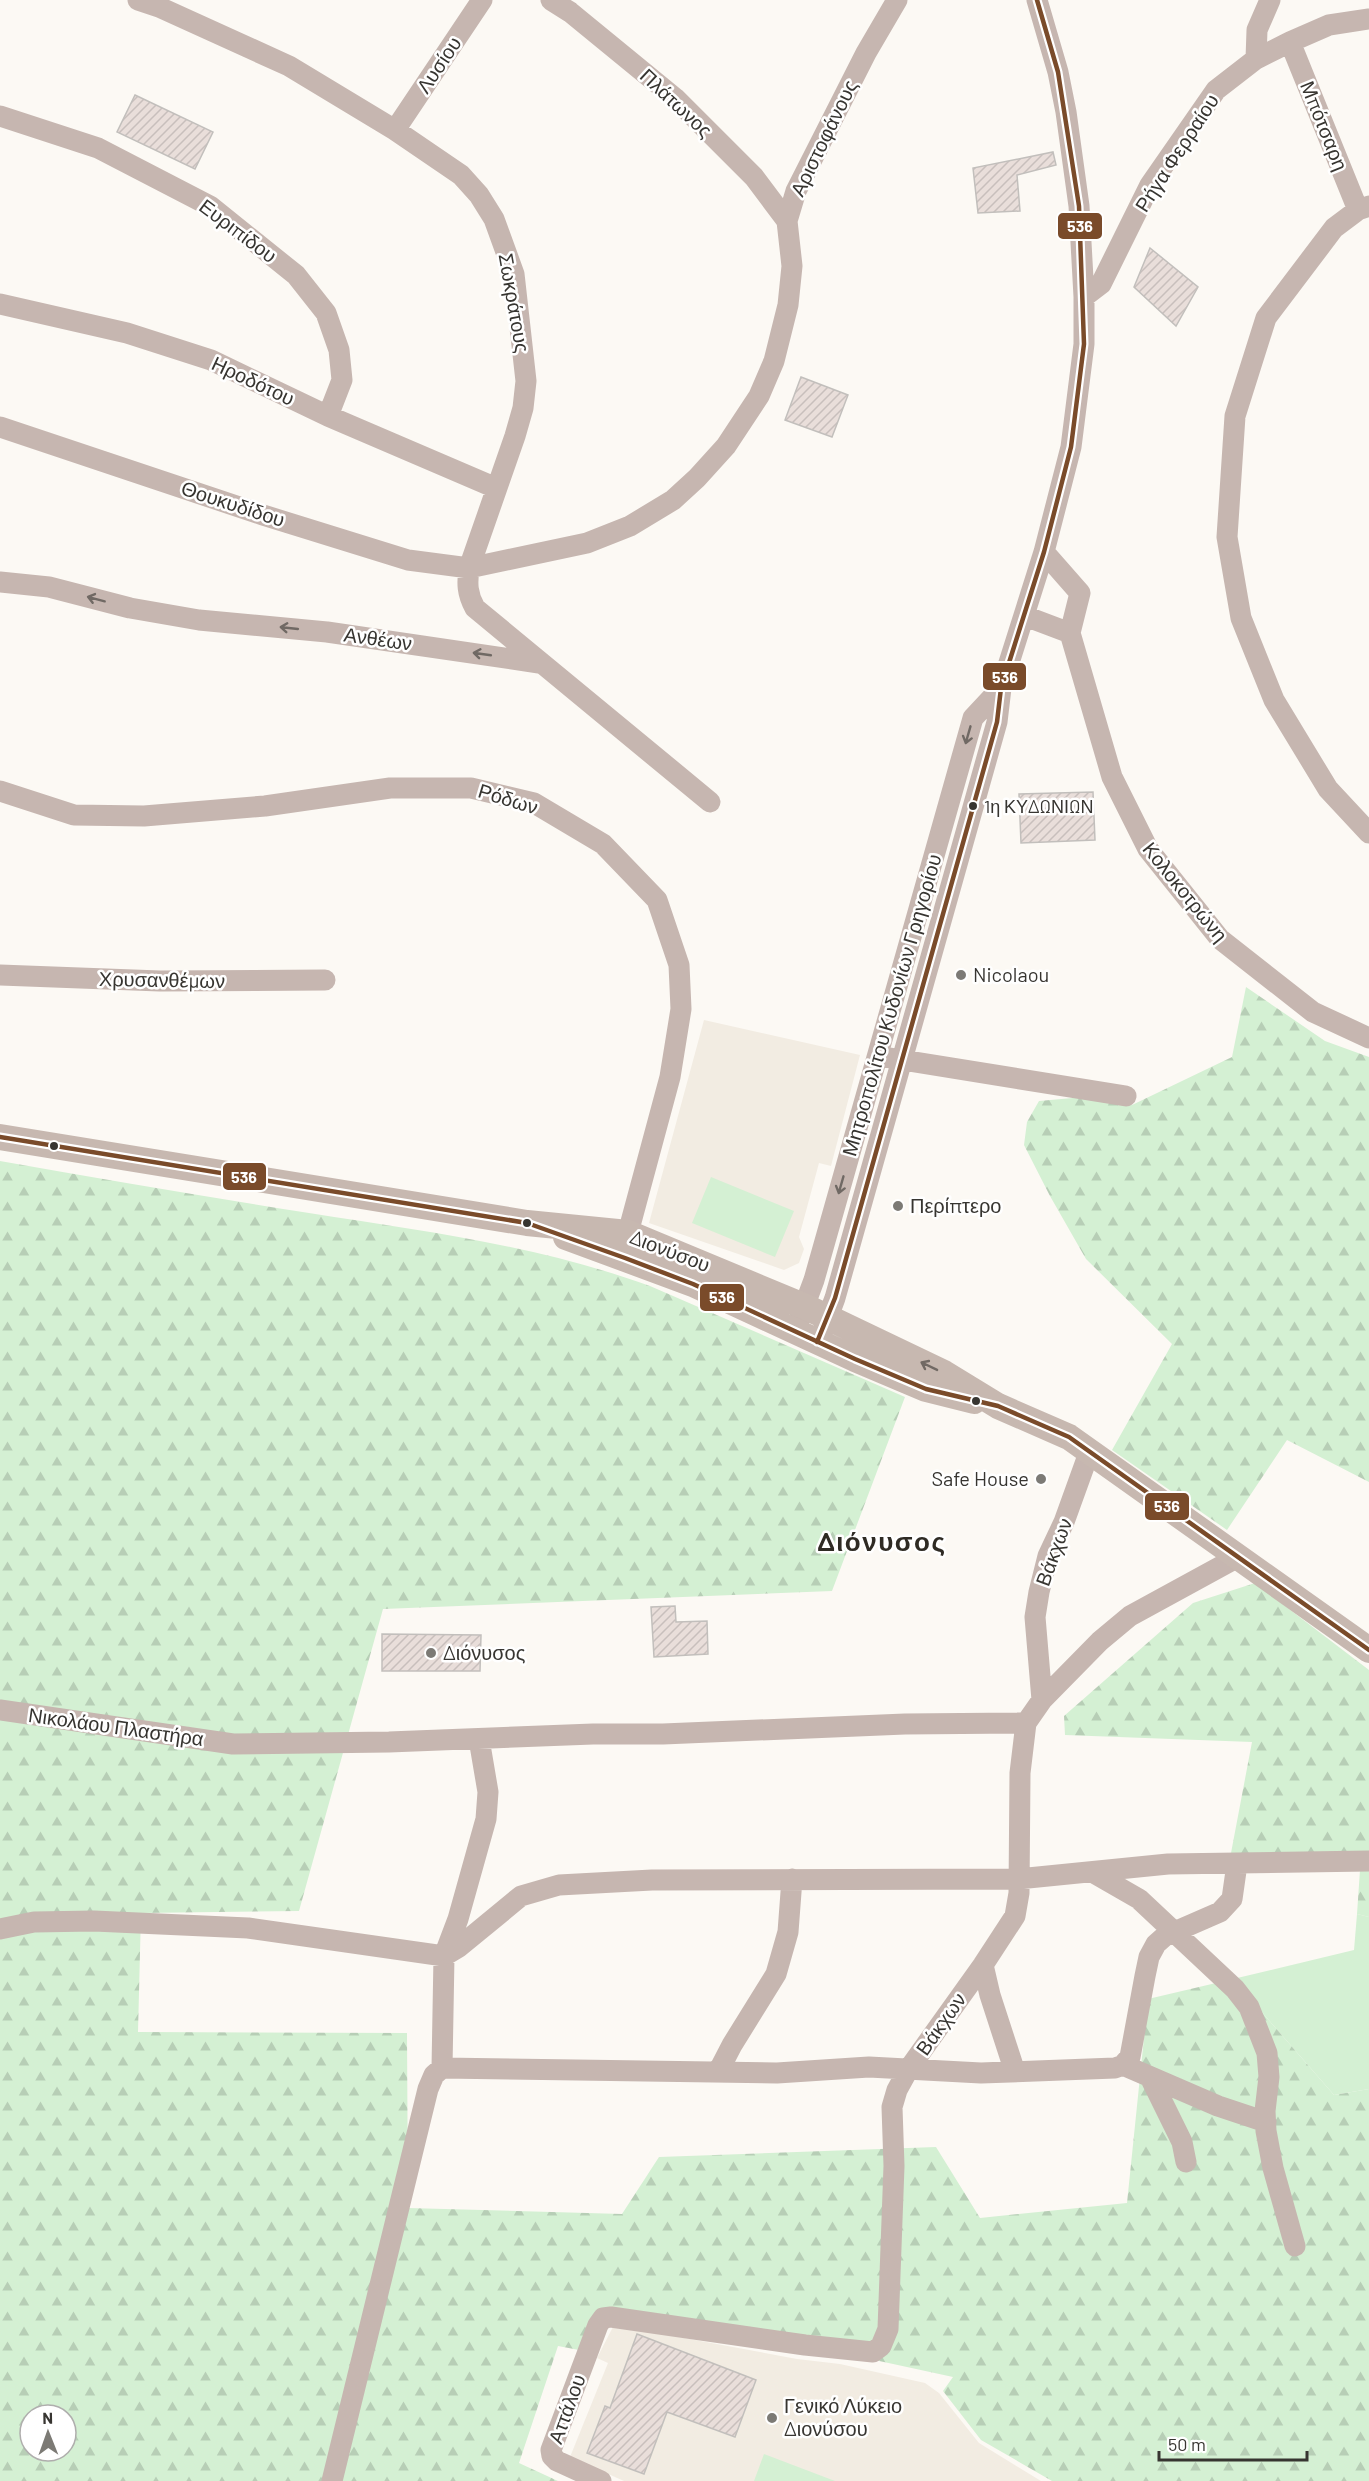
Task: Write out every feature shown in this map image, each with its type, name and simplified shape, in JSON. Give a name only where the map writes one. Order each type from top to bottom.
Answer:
[{"type":"main road","name":"Διονύσου","points":[[0,1137],[527,1223],[627,1245],[806,1306],[944,1373],[998,1406],[1069,1437],[1369,1650]]},
{"type":"main road","name":"Διονύσου","points":[[627,1245],[693,1284],[926,1389],[998,1406]]},
{"type":"street","name":"Σωκράτους","points":[[138,0],[159,7],[289,66],[395,130],[451,166],[471,184],[494,219],[514,274],[526,381],[523,408],[469,568],[467,588],[475,608],[540,663]]},
{"type":"street","name":"Λυσίου","points":[[395,130],[482,0]]},
{"type":"street","name":"Πλάτωνος","points":[[551,0],[570,12],[675,98],[754,177],[787,220]]},
{"type":"street","name":"Αριστοφάνους","points":[[469,568],[554,552],[612,534],[673,500],[726,446],[753,406],[769,377],[774,361],[791,285],[792,266],[787,220],[796,191],[866,53],[897,0]]},
{"type":"street","name":"Μητροπολίτου Κυδονίων Γρηγορίου","points":[[806,1336],[829,1317],[997,722],[1001,688],[1044,552],[1071,447],[1083,354],[1084,297],[1079,206],[1058,72],[1037,0]]},
{"type":"street","points":[[1256,59],[1257,30],[1270,0]]},
{"type":"street","name":"Ρήγα Φερραίου","points":[[1084,297],[1101,284],[1150,186],[1216,90],[1256,59],[1290,42],[1329,26],[1369,19]]},
{"type":"street","name":"Μπότσαρη","points":[[1290,42],[1364,208]]},
{"type":"street","name":"Ευριπίδου","points":[[0,116],[98,148],[210,206],[296,275],[326,313],[339,350],[342,380],[328,416]]},
{"type":"street","points":[[1364,208],[1334,228],[1266,318],[1235,416],[1227,537],[1241,618],[1274,700],[1328,789],[1369,833]]},
{"type":"street","name":"Ηροδότου","points":[[0,304],[127,333],[211,360],[328,416],[496,488]]},
{"type":"street","name":"Θουκυδίδου","points":[[0,428],[408,560],[469,568]]},
{"type":"street","points":[[1025,616],[1070,633],[1080,593],[1044,552]]},
{"type":"street","name":"Ανθέων","points":[[0,582],[49,587],[130,608],[199,620],[327,632],[540,663]]},
{"type":"street","name":"Κολοκοτρώνη","points":[[1070,633],[1112,777],[1148,849],[1220,939],[1313,1012],[1369,1038]]},
{"type":"street","points":[[540,663],[710,802]]},
{"type":"street","name":"Μητροπολίτου Κυδονίων Γρηγορίου","points":[[806,1336],[806,1306],[973,718],[1001,688]]},
{"type":"street","name":"Ρόδων","points":[[0,791],[74,814],[144,816],[265,806],[390,788],[471,788],[534,803],[603,844],[657,900],[679,964],[681,1009],[670,1077],[627,1245]]},
{"type":"street","name":"Χρυσανθέμων","points":[[0,975],[160,981],[325,980]]},
{"type":"street","points":[[878,1055],[902,1061],[1126,1096]]},
{"type":"street","name":"Βάκχων","points":[[611,2317],[804,2346],[873,2352],[881,2346],[888,2329],[894,2166],[892,2107],[897,2090],[908,2070],[1015,1916],[1019,1893],[1020,1773],[1026,1723],[1042,1700],[1035,1617],[1039,1592],[1048,1556],[1064,1522],[1090,1450]]},
{"type":"street","points":[[1042,1700],[1100,1641],[1130,1616],[1238,1557]]},
{"type":"street","name":"Νικολάου Πλαστήρα","points":[[0,1710],[233,1744],[663,1734],[905,1724],[1026,1723]]},
{"type":"street","points":[[442,2068],[444,1956],[458,1919],[486,1819],[488,1792],[479,1739]]},
{"type":"street","points":[[0,1929],[34,1922],[94,1921],[248,1928],[444,1956],[459,1947],[521,1896],[548,1887],[652,1880],[1018,1878],[1168,1864],[1369,1861]]},
{"type":"street","points":[[332,2481],[428,2089],[434,2075],[442,2068],[777,2073],[869,2067],[981,2073],[1115,2068],[1124,2065],[1130,2057],[1149,1957],[1156,1944],[1165,1936],[1213,1916],[1232,1899],[1237,1864]]},
{"type":"street","points":[[1092,1872],[1139,1899],[1235,1989],[1249,2007],[1267,2053],[1269,2077],[1266,2122],[1273,2168],[1295,2246]]},
{"type":"street","points":[[718,2072],[776,1974],[788,1932],[792,1880]]},
{"type":"street","points":[[983,1965],[990,1995],[1015,2072]]},
{"type":"street","points":[[1124,2065],[1266,2122]]},
{"type":"street","points":[[1150,2077],[1182,2142],[1186,2162]]},
{"type":"street","name":"Αττάλου","points":[[601,2481],[557,2461],[552,2456],[551,2450],[598,2325],[603,2318],[611,2317]]},
{"type":"shaded area","points":[[704,1020],[860,1055],[831,1166],[819,1163],[799,1237],[804,1249],[799,1263],[784,1270],[649,1223]]},
{"type":"shaded area","name":"Γενικό Λύκειο Διονύσου","points":[[614,2325],[797,2359],[840,2364],[925,2383],[939,2393],[979,2443],[1041,2481],[624,2481],[570,2457],[608,2363],[597,2358]]},
{"type":"green space","points":[[1246,987],[1325,1041],[1369,1057],[1369,1482],[1287,1440],[1227,1530],[1112,1450],[1172,1344],[1086,1259],[1024,1145],[1027,1122],[1039,1101],[1084,1097],[1132,1105],[1232,1057]]},
{"type":"green space","points":[[0,1161],[232,1201],[438,1233],[566,1260],[650,1286],[905,1397],[832,1591],[383,1609],[299,1911],[141,1913],[138,2032],[407,2033],[408,2208],[622,2214],[659,2157],[936,2147],[980,2218],[1127,2203],[1148,1999],[1233,1979],[1334,2095],[1369,2089],[1369,2481],[1052,2481],[981,2440],[943,2391],[953,2377],[847,2354],[607,2322],[595,2353],[558,2346],[519,2463],[558,2481],[0,2481]]},
{"type":"green space","points":[[711,1177],[794,1211],[775,1257],[692,1223]]},
{"type":"green space","points":[[1255,1583],[1369,1670],[1369,1917],[1357,1914],[1360,1870],[1231,1853],[1252,1742],[1065,1735],[1064,1716],[1193,1603]]},
{"type":"green space","points":[[1357,1914],[1369,1917],[1369,2089],[1334,2095],[1233,1979],[1354,1950]]},
{"type":"green space","points":[[764,2454],[835,2481],[754,2481]]},
{"type":"building","points":[[135,95],[213,132],[195,169],[117,132]]},
{"type":"building","points":[[1053,152],[1056,165],[1017,175],[1020,211],[978,213],[973,168]]},
{"type":"building","points":[[1150,248],[1198,287],[1176,326],[1134,287]]},
{"type":"building","points":[[801,377],[848,395],[832,437],[785,420]]},
{"type":"building","points":[[1093,792],[1095,840],[1021,843],[1019,794]]},
{"type":"building","points":[[675,1606],[676,1622],[707,1621],[708,1654],[654,1657],[651,1607]]},
{"type":"building","name":"Διόνυσος","points":[[382,1634],[481,1635],[480,1671],[382,1671]]},
{"type":"building","points":[[637,2334],[756,2380],[735,2437],[667,2412],[644,2474],[587,2453],[605,2406],[610,2408]]},
{"type":"transit line","name":"536","points":[[817,1342],[835,1298],[997,722],[1001,688],[1044,552],[1071,447],[1084,344],[1079,206],[1058,72],[1037,0]]},
{"type":"transit line","name":"536","points":[[0,1137],[527,1223],[625,1258],[693,1284],[855,1359],[926,1389],[998,1406],[1069,1437],[1369,1650]]},
{"type":"place","name":"1η ΚΥΔΩΝΙΩΝ","points":[[973,806]]},
{"type":"place","name":"Nicolaou","points":[[961,975]]},
{"type":"place","name":"Περίπτερο","points":[[898,1206]]},
{"type":"place","name":"Safe House","points":[[1041,1479]]},
{"type":"place","name":"Διόνυσος","points":[[431,1653]]},
{"type":"place","name":"Γενικό Λύκειο Διονύσου","points":[[772,2418]]},
{"type":"district","name":"Διόνυσος","points":[[882,1542]]}]
